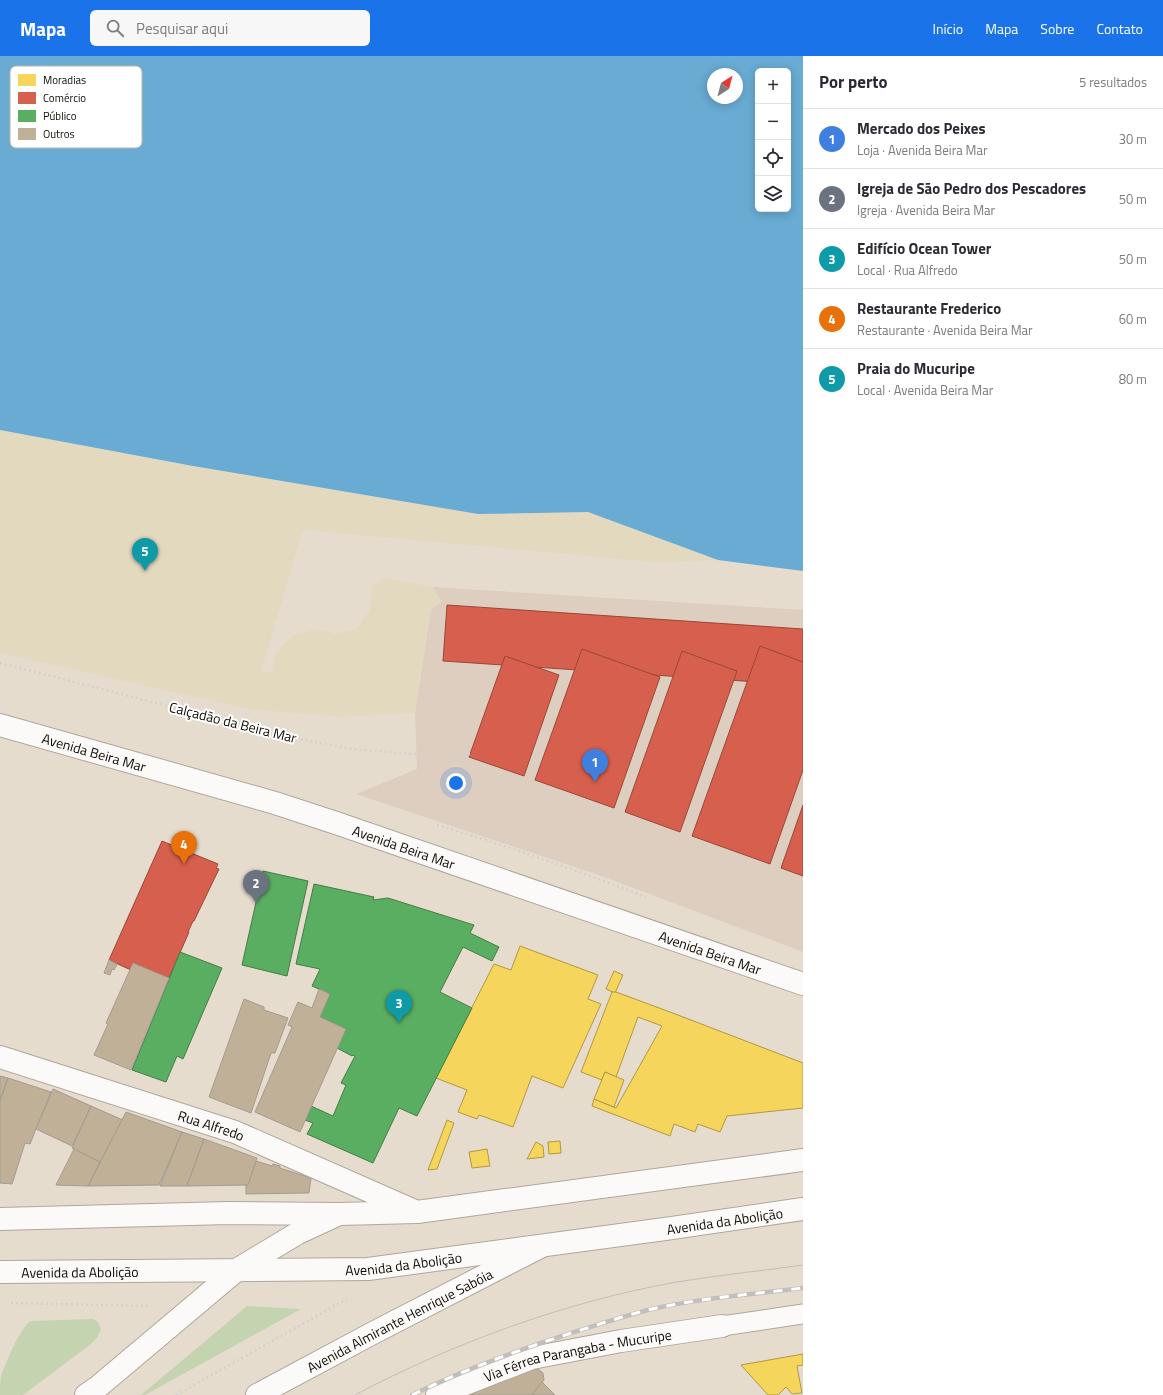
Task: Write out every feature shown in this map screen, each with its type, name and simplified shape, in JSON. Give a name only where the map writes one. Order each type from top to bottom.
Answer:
[{"type":"main road","name":"Avenida Beira Mar","points":[[0,725],[275,803],[803,984]]},
{"type":"main road","name":"Rua Alfredo","points":[[0,1057],[235,1132],[417,1212]]},
{"type":"main road","points":[[0,1219],[228,1213],[339,1214],[417,1212],[803,1160]]},
{"type":"main road","name":"Avenida da Abolição","points":[[0,1272],[368,1269],[803,1209]]},
{"type":"main road","points":[[86,1395],[99,1386],[238,1269],[298,1233],[339,1214]]},
{"type":"main road","name":"Avenida Almirante Henrique Sabóia","points":[[257,1395],[542,1246]]},
{"type":"main road","name":"Via Férrea Parangaba - Mucuripe","points":[[437,1395],[532,1358],[620,1341],[722,1326]]},
{"type":"lane","points":[[722,1326],[803,1314]]},
{"type":"path","name":"Calçadão da Beira Mar","points":[[0,663],[289,737],[351,749],[450,757],[470,754]]},
{"type":"path","points":[[176,1395],[348,1298],[341,1298]]},
{"type":"path","points":[[8,1303],[151,1306]]},
{"type":"shaded area","points":[[433,587],[803,610],[803,952],[607,878],[356,794],[417,769],[415,713],[431,609],[441,602]]},
{"type":"green space","points":[[247,1306],[301,1309],[145,1395],[141,1395]]},
{"type":"green space","points":[[93,1319],[98,1322],[101,1330],[91,1344],[23,1395],[0,1395],[1,1376],[18,1337],[27,1324],[31,1321]]},
{"type":"sand","points":[[0,430],[193,466],[478,514],[588,512],[718,560],[663,563],[303,530],[261,672],[272,672],[275,654],[292,636],[317,629],[335,634],[357,629],[370,609],[372,585],[386,578],[433,587],[441,602],[431,609],[415,713],[342,717],[249,709],[0,653]]},
{"type":"water","points":[[0,56],[803,56],[803,571],[718,560],[588,512],[478,514],[193,466],[0,430]]},
{"type":"building: Moradias","points":[[520,946],[598,975],[588,999],[601,1004],[563,1088],[532,1076],[513,1127],[479,1115],[477,1119],[458,1112],[467,1090],[436,1078],[494,964],[511,970]]},
{"type":"building: Moradias","points":[[614,971],[623,975],[615,993],[606,989]]},
{"type":"building: Moradias","points":[[612,992],[616,992],[670,1012],[803,1063],[803,1108],[727,1116],[720,1132],[698,1124],[695,1132],[674,1124],[670,1136],[592,1106],[594,1099],[616,1108],[662,1026],[638,1017],[616,1077],[605,1072],[602,1080],[581,1072]]},
{"type":"building: Moradias","points":[[605,1072],[624,1080],[614,1107],[594,1099]]},
{"type":"building: Moradias","points":[[447,1120],[454,1123],[437,1169],[428,1170]]},
{"type":"building: Moradias","points":[[560,1141],[561,1153],[549,1154],[548,1142]]},
{"type":"building: Moradias","points":[[536,1142],[543,1146],[544,1157],[527,1159]]},
{"type":"building: Moradias","points":[[487,1149],[490,1166],[472,1168],[469,1152]]},
{"type":"building: Moradias","points":[[803,1354],[803,1365],[797,1366],[802,1393],[792,1394],[786,1387],[778,1395],[768,1395],[741,1365]]},
{"type":"building: Comércio","points":[[447,605],[803,629],[803,685],[443,661]]},
{"type":"building: Comércio","points":[[760,646],[803,662],[803,770],[770,864],[692,836]]},
{"type":"building: Comércio","points":[[582,649],[660,677],[614,808],[535,780]]},
{"type":"building: Comércio","points":[[682,651],[737,671],[680,832],[625,812]]},
{"type":"building: Comércio","points":[[505,656],[559,675],[524,776],[469,757]]},
{"type":"building: Comércio","points":[[803,805],[803,876],[781,868]]},
{"type":"building: Comércio","points":[[162,841],[218,864],[216,868],[219,869],[193,921],[169,978],[133,963],[131,970],[109,960]]},
{"type":"building: Público","points":[[263,871],[308,881],[287,976],[242,965]]},
{"type":"building: Público","points":[[314,884],[374,897],[373,900],[388,898],[474,925],[470,933],[499,947],[492,961],[463,947],[440,992],[472,1008],[417,1116],[399,1108],[373,1163],[307,1134],[313,1123],[305,1120],[311,1106],[333,1116],[346,1085],[341,1083],[355,1056],[352,1056],[337,1048],[346,1029],[320,1017],[330,994],[312,986],[320,969],[296,964]]},
{"type":"building: Público","points":[[180,952],[222,968],[183,1059],[177,1056],[166,1082],[132,1070]]},
{"type":"building: Outros","points":[[109,960],[117,964],[114,970],[112,969],[110,975],[104,973]]},
{"type":"building: Outros","points":[[133,963],[169,978],[131,1070],[94,1055],[108,1024],[106,1023]]},
{"type":"building: Outros","points":[[319,989],[330,994],[320,1017],[346,1029],[300,1132],[255,1112],[292,1027],[288,1025],[298,1002],[312,1008]]},
{"type":"building: Outros","points":[[244,999],[264,1007],[264,1010],[288,1018],[275,1053],[271,1053],[251,1113],[209,1097]]},
{"type":"building: Outros","points":[[0,1076],[8,1078],[0,1101]]},
{"type":"building: Outros","points":[[8,1078],[51,1092],[30,1144],[25,1143],[12,1184],[0,1183],[0,1101]]},
{"type":"building: Outros","points":[[53,1089],[91,1106],[72,1146],[36,1129]]},
{"type":"building: Outros","points":[[91,1106],[123,1120],[100,1162],[72,1148]]},
{"type":"building: Outros","points":[[126,1112],[182,1132],[159,1185],[88,1186]]},
{"type":"building: Outros","points":[[182,1132],[204,1139],[187,1186],[160,1186]]},
{"type":"building: Outros","points":[[204,1139],[257,1158],[248,1185],[187,1186]]},
{"type":"building: Outros","points":[[74,1149],[100,1162],[88,1186],[56,1185]]},
{"type":"building: Outros","points":[[256,1161],[272,1166],[273,1164],[280,1166],[280,1168],[311,1178],[309,1193],[246,1194],[246,1185],[248,1185]]},
{"type":"building: Outros","points":[[530,1362],[543,1373],[544,1380],[532,1395],[458,1395]]},
{"type":"building: Outros","points":[[542,1382],[555,1395],[532,1395]]},
{"type":"tram line","points":[[355,1395],[431,1358],[471,1341],[553,1312],[594,1300],[677,1282],[803,1265]]},
{"type":"railway","points":[[412,1395],[449,1378],[507,1355],[608,1321],[671,1305],[803,1288]]},
{"type":"place","name":"Praia do Mucuripe","points":[[145,571]]},
{"type":"place","name":"Mercado dos Peixes","points":[[595,782]]},
{"type":"place","name":"Restaurante Frederico","points":[[184,864]]},
{"type":"place","name":"Igreja de São Pedro dos Pescadores","points":[[256,903]]},
{"type":"place","name":"Edifício Ocean Tower","points":[[399,1023]]}]
